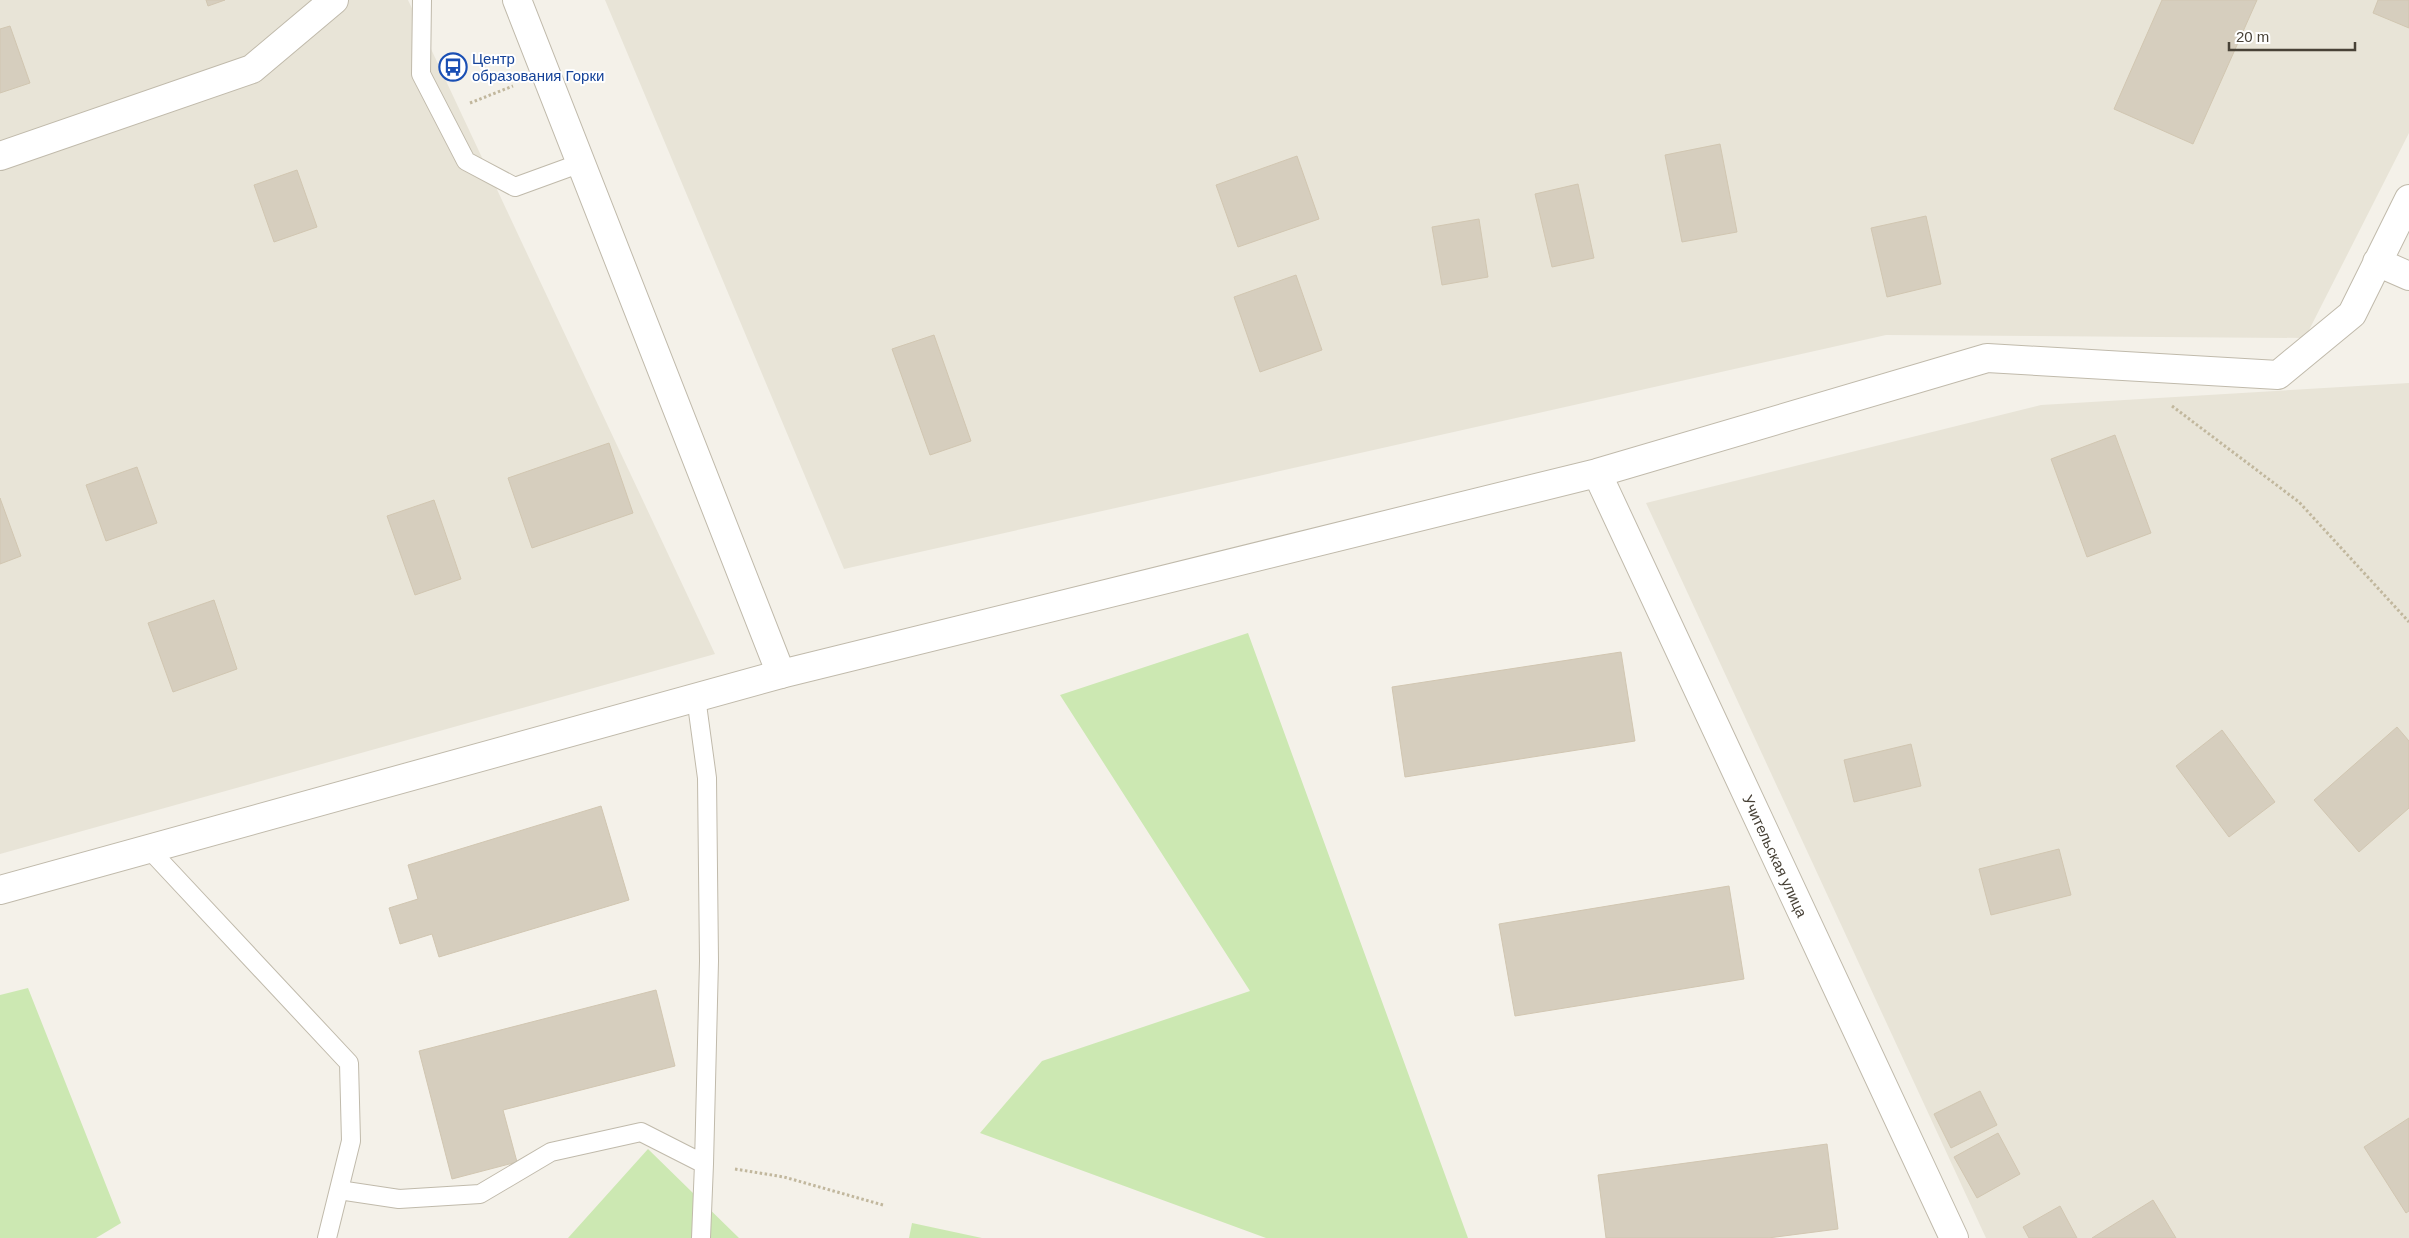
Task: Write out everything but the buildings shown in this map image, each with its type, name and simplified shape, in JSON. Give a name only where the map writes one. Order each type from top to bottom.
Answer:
[{"type":"street","points":[[0,156],[252,69],[334,0]]},
{"type":"street","points":[[517,0],[781,674]]},
{"type":"street","points":[[0,890],[781,674],[1596,473],[1987,358],[2278,375],[2352,314],[2409,199]]},
{"type":"street","points":[[2377,262],[2409,276]]},
{"type":"street","name":"Учительская улица","points":[[1596,473],[1954,1238]]},
{"type":"lane","points":[[422,0],[421,74],[466,162],[515,187],[581,163]]},
{"type":"lane","points":[[696,697],[707,778],[709,961],[701,1238]]},
{"type":"lane","points":[[149,849],[350,1063],[351,1141],[328,1238]]},
{"type":"lane","points":[[339,1190],[399,1199],[480,1194],[551,1152],[641,1132],[704,1164]]},
{"type":"path","points":[[442,115],[545,73]]},
{"type":"path","points":[[2165,401],[2299,502],[2409,622]]},
{"type":"path","points":[[704,1164],[784,1177],[883,1205]]},
{"type":"shaded area","points":[[0,0],[408,0],[715,654],[0,854]]},
{"type":"shaded area","points":[[605,0],[2409,0],[2409,133],[2305,338],[1886,335],[844,569]]},
{"type":"shaded area","points":[[2409,383],[2409,1238],[1986,1238],[1646,503],[2041,405]]},
{"type":"green space","points":[[1248,633],[1468,1238],[1266,1238],[980,1133],[1042,1061],[1250,991],[1060,695]]},
{"type":"green space","points":[[28,988],[121,1223],[96,1238],[0,1238],[0,995]]},
{"type":"green space","points":[[648,1149],[739,1238],[568,1238]]},
{"type":"green space","points":[[912,1223],[982,1238],[909,1238]]},
{"type":"place","name":"Центр образования Горки","points":[[453,67]]}]
